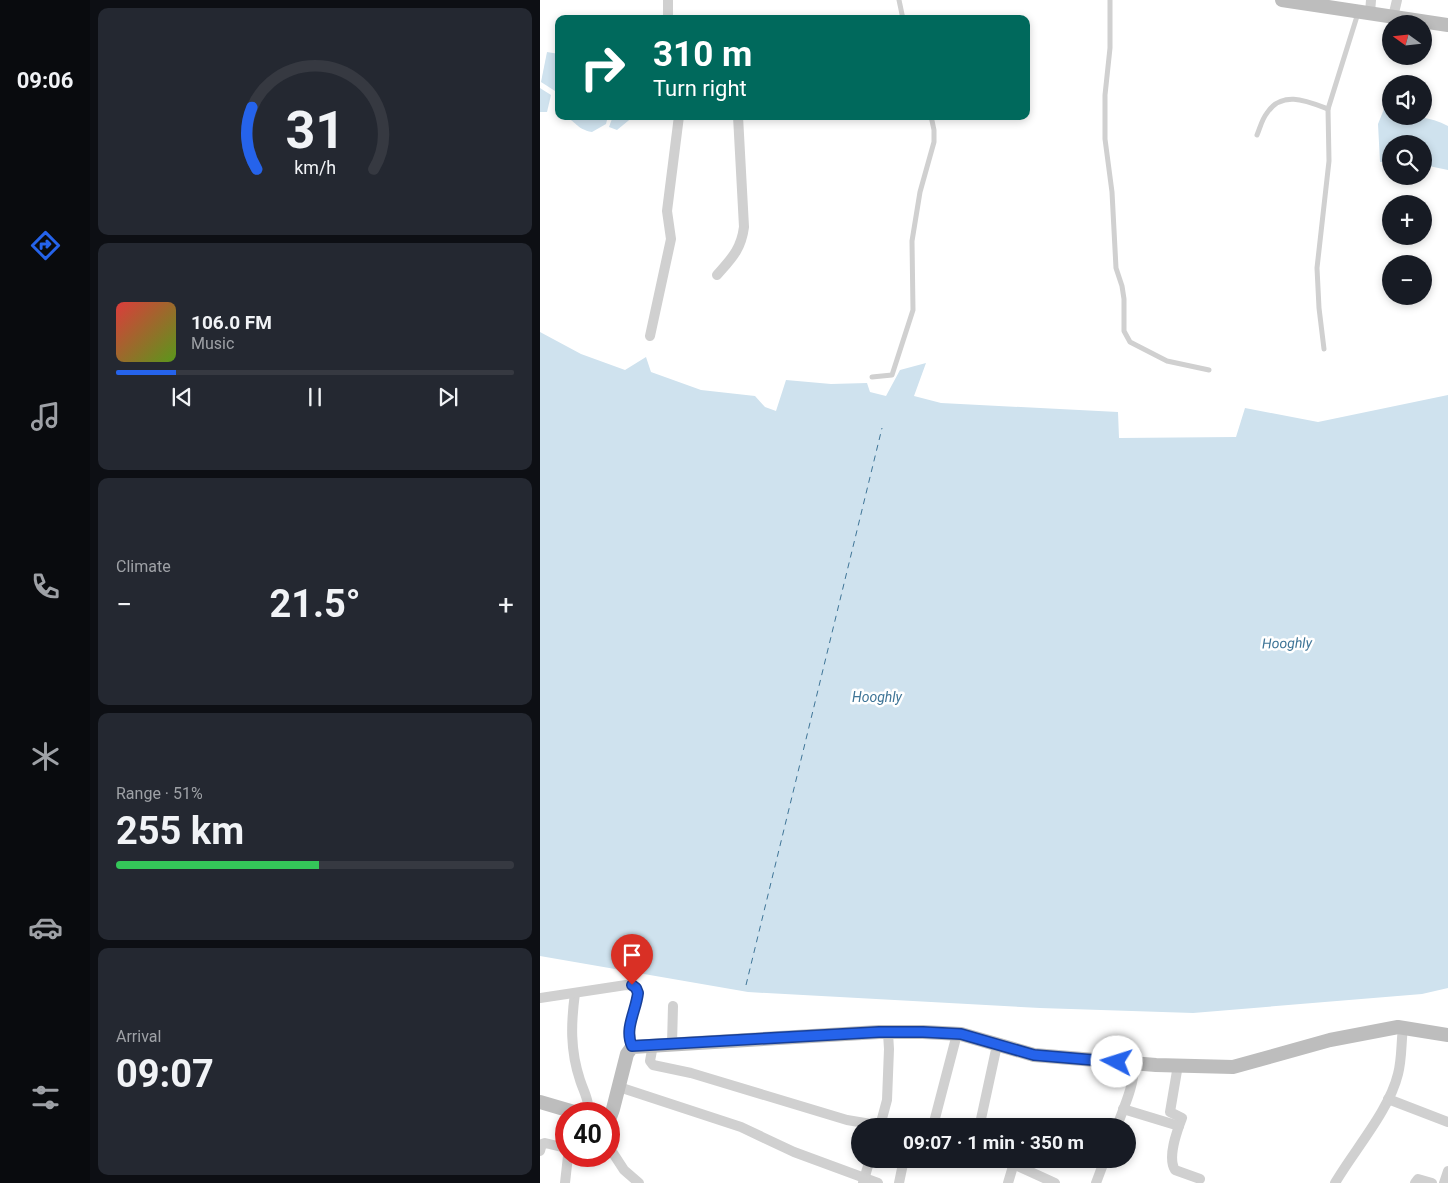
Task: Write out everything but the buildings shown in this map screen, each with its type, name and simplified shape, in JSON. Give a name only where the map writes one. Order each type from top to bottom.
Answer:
[{"type":"street","points":[[668,0],[668,15]]},
{"type":"street","points":[[1282,0],[1342,4],[1367,8],[1387,15]]},
{"type":"street","points":[[1393,15],[1397,0]]},
{"type":"street","points":[[1432,23],[1448,25]]},
{"type":"street","points":[[650,336],[671,239],[667,211],[678,120]]},
{"type":"street","points":[[717,275],[737,252],[744,227],[738,120]]},
{"type":"street","points":[[540,998],[632,985],[636,988],[637,999],[628,1032],[632,1046]]},
{"type":"street","points":[[574,993],[571,1027],[572,1046],[576,1069],[587,1102]]},
{"type":"street","points":[[672,1044],[673,1006]]},
{"type":"street","points":[[632,1046],[869,1033],[923,1032],[957,1034],[1034,1055],[1178,1066],[1234,1068],[1330,1040],[1398,1027],[1448,1035]]},
{"type":"street","points":[[1335,1183],[1388,1099],[1398,1073],[1403,1028]]},
{"type":"street","points":[[883,1118],[887,1100],[888,1033]]},
{"type":"street","points":[[935,1118],[957,1034]]},
{"type":"street","points":[[653,1045],[650,1061],[653,1065],[691,1073],[837,1118],[851,1121]]},
{"type":"street","points":[[980,1118],[997,1045]]},
{"type":"street","points":[[614,1102],[627,1054],[632,1046]]},
{"type":"street","points":[[1120,1118],[1131,1085],[1134,1063]]},
{"type":"street","points":[[1178,1066],[1170,1112],[1182,1117],[1173,1144],[1173,1168],[1200,1179]]},
{"type":"street","points":[[619,1087],[741,1127],[863,1181],[878,1183]]},
{"type":"street","points":[[1388,1099],[1448,1122]]},
{"type":"street","points":[[540,1102],[555,1107]]},
{"type":"street","points":[[1123,1109],[1179,1126]]},
{"type":"street","points":[[540,1151],[544,1143],[555,1146]]},
{"type":"street","points":[[620,1164],[639,1183]]},
{"type":"street","points":[[565,1183],[567,1167]]},
{"type":"street","points":[[863,1181],[867,1168]]},
{"type":"street","points":[[899,1183],[902,1168]]},
{"type":"street","points":[[1008,1183],[1012,1168]]},
{"type":"street","points":[[1024,1168],[1055,1183]]},
{"type":"street","points":[[1096,1183],[1102,1168]]},
{"type":"street","points":[[1444,1183],[1448,1171]]},
{"type":"street","points":[[1415,1183],[1420,1179],[1432,1183]]},
{"type":"lane","points":[[899,0],[902,15]]},
{"type":"lane","points":[[1110,0],[1110,48],[1104,95],[1105,139],[1112,192],[1116,268],[1124,299],[1124,331],[1130,342],[1167,361],[1209,370]]},
{"type":"lane","points":[[1324,349],[1317,268],[1329,161],[1328,109],[1367,8]]},
{"type":"lane","points":[[1257,135],[1267,112],[1282,100],[1298,99],[1328,109]]},
{"type":"lane","points":[[872,377],[892,375],[913,310],[912,240],[920,192],[934,142],[932,120]]},
{"type":"water","points":[[547,52],[555,53],[555,91],[541,82]]},
{"type":"water","points":[[540,88],[551,95],[547,112],[540,112]]},
{"type":"water","points":[[1382,114],[1382,125],[1432,125],[1432,120],[1448,126],[1448,170],[1432,167],[1432,135],[1382,135],[1382,162],[1380,162],[1378,124]]},
{"type":"water","points":[[571,120],[607,120],[606,124],[592,132],[579,127]]},
{"type":"water","points":[[612,120],[629,120],[617,130],[609,127]]},
{"type":"water","name":"Hooghly","points":[[540,332],[581,354],[625,370],[646,357],[651,372],[701,390],[755,396],[765,407],[776,411],[786,380],[831,384],[867,383],[870,392],[886,396],[900,370],[926,363],[914,396],[941,403],[1118,412],[1119,438],[1236,437],[1245,408],[1318,422],[1448,395],[1448,988],[1422,994],[1193,1013],[1040,1008],[748,992],[540,956]]},
{"type":"ferry route","points":[[746,985],[882,428]]},
{"type":"route","points":[[632,985],[638,993],[628,1032],[632,1046],[879,1032],[923,1032],[961,1034],[1034,1055],[1117,1062]]}]
